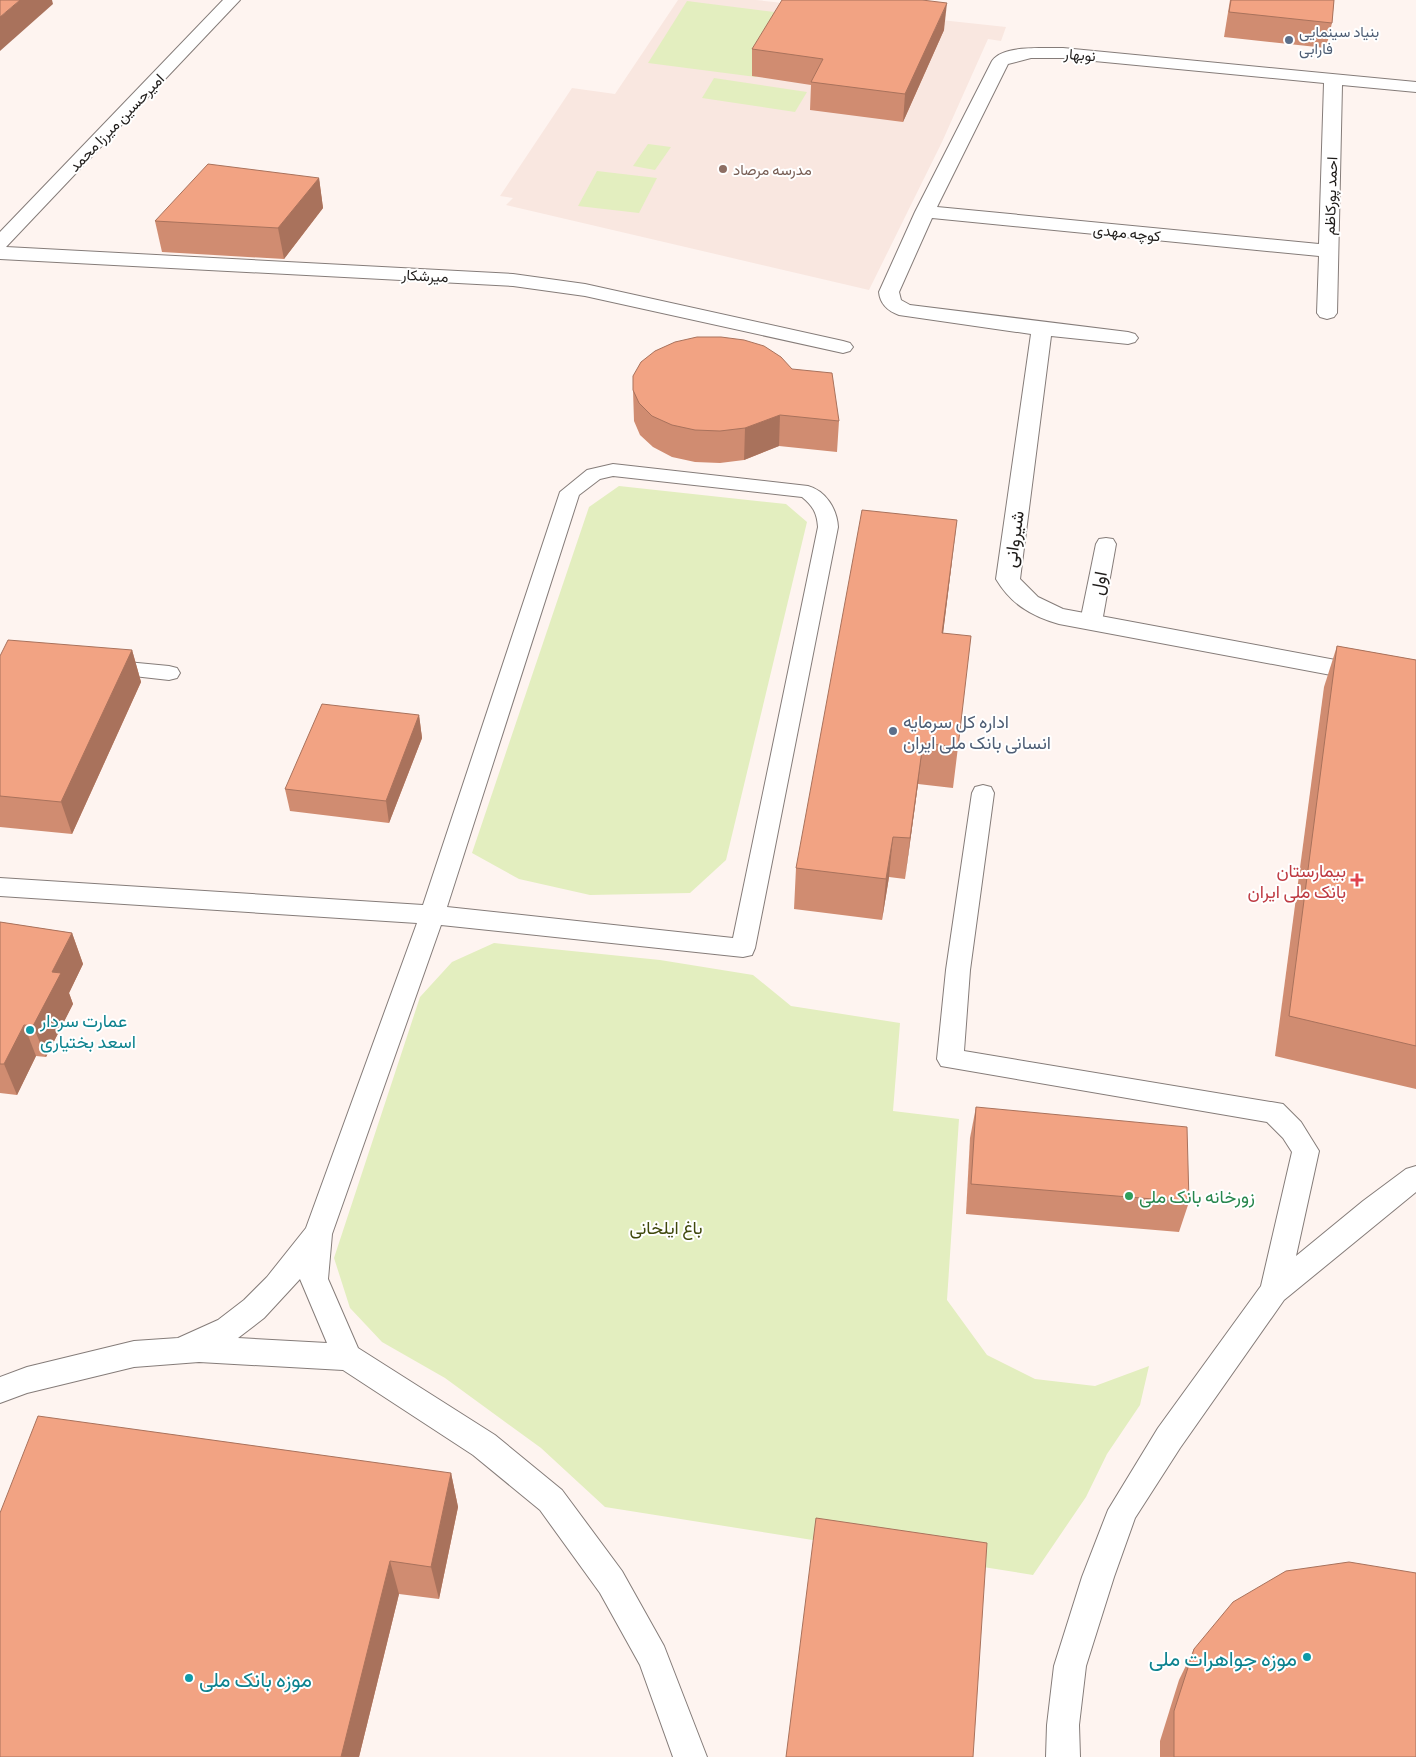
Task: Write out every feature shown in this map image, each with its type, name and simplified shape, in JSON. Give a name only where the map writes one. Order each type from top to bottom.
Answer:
[{"type":"street","name":"امیرحسین میرزا محمد","points":[[0,243],[232,0]]},
{"type":"street","name":"نوبهار","points":[[1042,329],[906,311],[893,304],[889,299],[889,292],[925,212],[1001,61],[1010,57],[1041,52],[1063,52],[1416,87]]},
{"type":"street","name":"احمد پورکاظم","points":[[1327,313],[1333,78]]},
{"type":"street","name":"کوچه مهدی","points":[[925,212],[1328,252]]},
{"type":"street","name":"میرشکار","points":[[0,253],[513,280],[585,290],[843,347]]},
{"type":"street","points":[[1042,329],[1128,338]]},
{"type":"street","name":"شیروانی","points":[[1042,329],[1008,579],[1013,590],[1023,599],[1041,610],[1060,616],[1416,683]]},
{"type":"lane","points":[[0,887],[432,915],[743,948],[828,526],[828,514],[821,503],[808,492],[613,470],[594,474],[570,492],[432,915],[318,1234],[314,1279],[348,1357]]},
{"type":"lane","name":"اول","points":[[1091,622],[1106,544]]},
{"type":"lane","points":[[89,666],[169,673]]},
{"type":"lane","points":[[982,793],[958,970],[950,1059],[1274,1112],[1292,1130],[1306,1151],[1274,1291]]},
{"type":"lane","points":[[1063,1757],[1063,1725],[1070,1666],[1095,1585],[1123,1510],[1169,1438],[1274,1291],[1372,1209],[1416,1177]]},
{"type":"lane","points":[[173,1351],[227,1330],[259,1307],[288,1275],[318,1234]]},
{"type":"lane","points":[[0,1390],[27,1380],[134,1354],[199,1349],[348,1357],[484,1445],[551,1500],[611,1582],[648,1649],[690,1757]]},
{"type":"shaded area","name":"مدرسه مرصاد","points":[[678,0],[756,0],[1006,27],[1001,41],[988,39],[942,142],[869,290],[506,205],[513,198],[500,196],[572,88],[615,94]]},
{"type":"green space","points":[[687,1],[791,14],[756,77],[648,63]]},
{"type":"green space","points":[[714,78],[807,92],[795,112],[702,98]]},
{"type":"green space","points":[[648,144],[671,147],[655,170],[633,166]]},
{"type":"green space","points":[[597,171],[657,178],[639,213],[578,206]]},
{"type":"green space","points":[[619,486],[786,504],[807,522],[726,860],[690,893],[590,895],[519,879],[472,853],[589,507]]},
{"type":"green space","name":"باغ ایلخانی","points":[[494,943],[660,960],[753,975],[791,1006],[900,1023],[893,1111],[959,1119],[947,1300],[987,1355],[1035,1379],[1095,1386],[1149,1366],[1140,1405],[1107,1454],[1086,1497],[1033,1575],[605,1507],[541,1448],[445,1378],[382,1342],[350,1308],[334,1258],[420,997],[452,962]]},
{"type":"building","points":[[0,0],[20,0],[0,17]]},
{"type":"building","points":[[782,0],[922,0],[947,3],[905,94],[811,82],[823,59],[752,49]]},
{"type":"building","points":[[1231,0],[1334,0],[1332,23],[1229,12]]},
{"type":"building","points":[[208,164],[319,178],[278,228],[155,221]]},
{"type":"building","points":[[697,337],[721,337],[744,340],[764,346],[781,357],[792,369],[832,373],[839,421],[780,415],[745,428],[720,431],[695,430],[672,425],[652,416],[639,403],[633,390],[633,376],[641,362],[655,351],[675,342]]},
{"type":"building","name":"اداره کل سرمایه انسانی بانک ملی ایران","points":[[862,510],[957,520],[942,633],[971,636],[958,747],[923,743],[910,838],[893,837],[886,879],[796,868]]},
{"type":"building","points":[[8,640],[132,650],[61,802],[0,796],[0,656]]},
{"type":"building","name":"بیمارستان بانک ملی ایران","points":[[1337,646],[1416,660],[1416,1046],[1289,1016]]},
{"type":"building","points":[[322,704],[419,715],[386,801],[285,789]]},
{"type":"building","points":[[0,922],[72,933],[52,972],[61,973],[33,1026],[24,1025],[4,1064],[0,1064]]},
{"type":"building","points":[[976,1107],[1187,1127],[1189,1202],[971,1184]]},
{"type":"building","name":"موزه بانک ملی","points":[[38,1416],[451,1473],[431,1567],[390,1561],[341,1757],[0,1757],[0,1513]]},
{"type":"building","points":[[816,1518],[987,1543],[973,1757],[786,1757]]},
{"type":"building","name":"موزه جواهرات ملی","points":[[1349,1562],[1416,1573],[1416,1757],[1174,1757],[1174,1711],[1194,1649],[1233,1602],[1286,1571]]},
{"type":"place","name":"بنیاد سینمایی فارابی","points":[[1289,40]]},
{"type":"place","name":"مدرسه مرصاد","points":[[723,169]]},
{"type":"place","name":"اداره کل سرمایه انسانی بانک ملی ایران","points":[[893,731]]},
{"type":"place","name":"بیمارستان بانک ملی ایران","points":[[1357,880]]},
{"type":"place","name":"عمارت سردار اسعد بختیاری","points":[[30,1030]]},
{"type":"place","name":"زورخانه بانک ملی","points":[[1129,1196]]},
{"type":"place","name":"موزه جواهرات ملی","points":[[1307,1657]]},
{"type":"place","name":"موزه بانک ملی","points":[[189,1678]]}]
